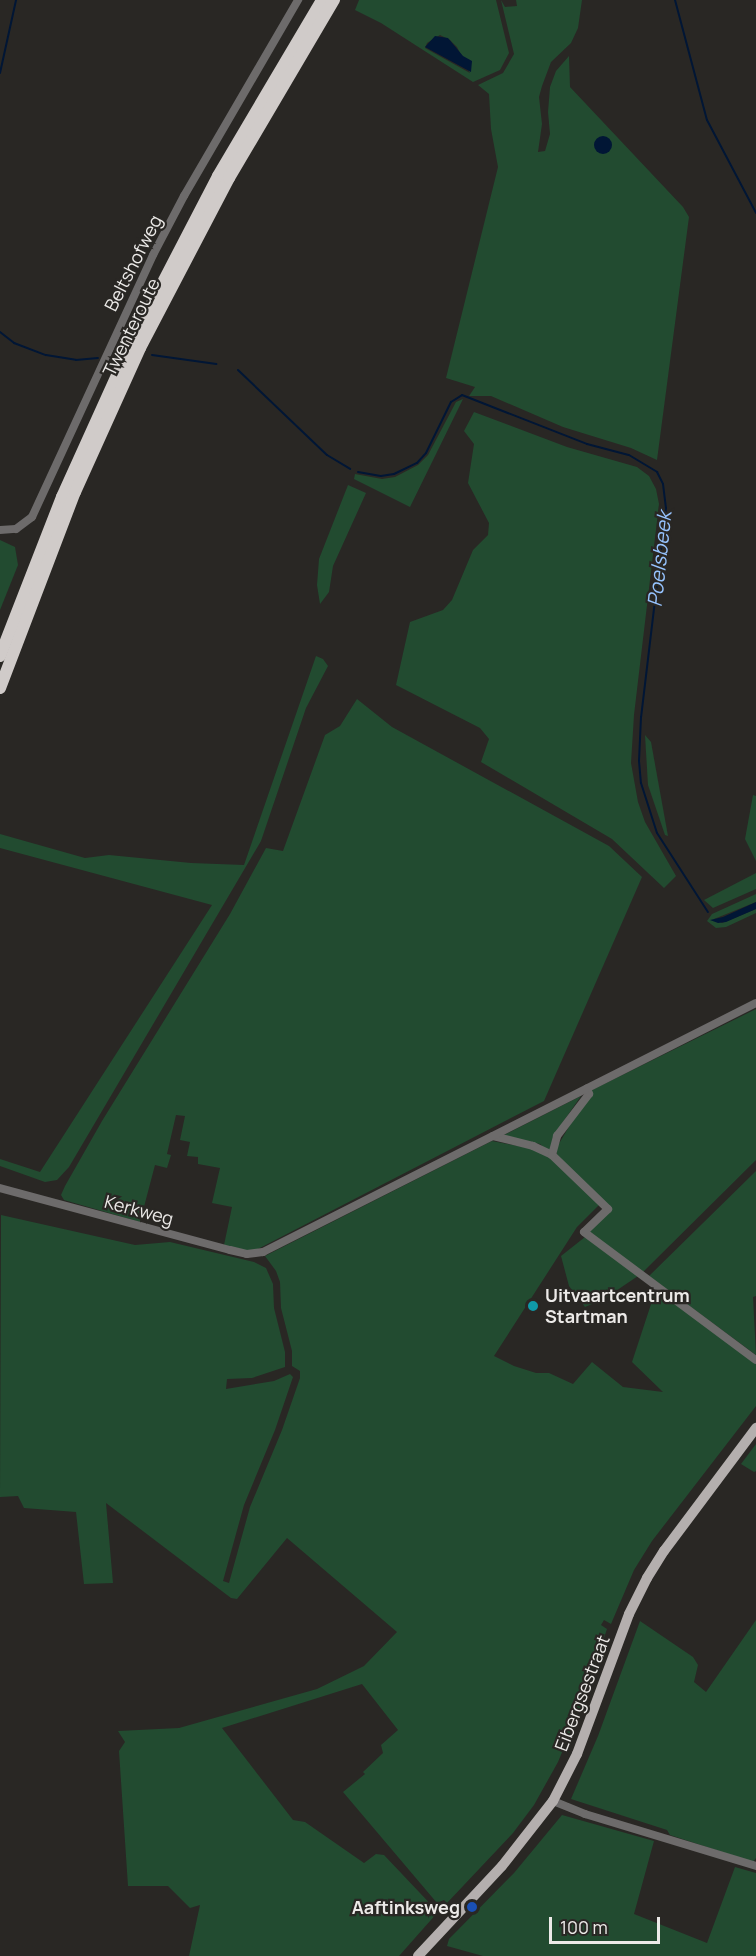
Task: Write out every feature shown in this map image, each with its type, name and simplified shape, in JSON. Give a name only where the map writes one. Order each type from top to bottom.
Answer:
[{"type":"highway","name":"Twenteroute","points":[[0,656],[62,497],[131,344],[208,194],[322,0]]},
{"type":"highway","name":"Twenteroute","points":[[0,688],[75,492],[140,348],[234,168],[334,0]]},
{"type":"main road","name":"Eibergsestraat","points":[[418,1956],[502,1866],[553,1801],[577,1754],[629,1614],[647,1578],[664,1551],[756,1428]]},
{"type":"street","name":"Beltshofweg","points":[[0,530],[16,529],[32,517],[153,255],[190,186],[298,0]]},
{"type":"street","name":"Kerkweg","points":[[0,1188],[240,1253],[255,1253],[271,1249],[756,1003]]},
{"type":"street","points":[[552,1155],[557,1136],[589,1094],[587,1088]]},
{"type":"street","points":[[493,1136],[533,1146],[552,1155],[608,1209],[584,1232],[756,1360]]},
{"type":"street","points":[[553,1801],[585,1814],[756,1866]]},
{"type":"green space","points":[[359,0],[496,0],[509,53],[500,70],[473,82],[381,23],[355,10]],"holes":[[[440,35],[457,47],[470,73],[425,48],[427,43]]]},
{"type":"green space","points":[[501,0],[505,7],[517,6],[516,0],[582,0],[578,28],[571,43],[551,62],[542,86],[539,97],[542,124],[538,152],[545,151],[550,134],[548,112],[550,87],[556,71],[569,56],[570,87],[683,207],[689,217],[657,460],[631,448],[563,427],[491,396],[469,396],[475,387],[446,378],[498,167],[491,129],[489,94],[478,85],[503,73],[514,54]]},
{"type":"green space","points":[[463,399],[410,507],[354,479],[355,474],[382,479],[395,477],[418,465],[428,455],[456,402]]},
{"type":"green space","points":[[474,412],[567,447],[637,467],[649,476],[656,489],[659,504],[634,715],[631,763],[638,802],[645,822],[676,876],[664,888],[612,839],[481,762],[489,739],[480,728],[396,685],[410,622],[443,610],[452,600],[473,550],[488,535],[489,523],[468,483],[474,444],[464,431]]},
{"type":"green space","points":[[348,485],[366,493],[333,566],[329,592],[320,604],[317,585],[319,559]]},
{"type":"green space","points":[[0,540],[15,547],[18,565],[0,610]]},
{"type":"green space","points":[[316,656],[323,659],[328,666],[306,708],[261,841],[69,1167],[57,1180],[45,1182],[0,1166],[0,1159],[40,1172],[212,905],[0,848],[0,834],[85,858],[109,855],[191,863],[244,865]]},
{"type":"green space","points":[[357,699],[392,727],[609,846],[642,877],[544,1101],[252,1252],[224,1245],[232,1207],[212,1203],[220,1168],[198,1164],[198,1157],[187,1156],[190,1142],[180,1140],[185,1116],[176,1115],[167,1154],[171,1155],[167,1168],[155,1165],[140,1222],[64,1200],[61,1195],[65,1186],[102,1121],[230,914],[266,848],[283,851],[325,735],[340,726]]},
{"type":"green space","points":[[645,735],[651,742],[668,836],[665,835],[648,785]]},
{"type":"green space","points":[[753,795],[756,796],[756,861],[745,839]]},
{"type":"green space","points":[[756,873],[756,889],[713,908],[704,900]]},
{"type":"green space","points":[[756,894],[756,902],[714,919],[722,923],[756,909],[756,913],[726,927],[716,928],[707,921],[712,914]]},
{"type":"green space","points":[[756,1009],[756,1160],[643,1272],[588,1232],[611,1209],[557,1156],[557,1147],[590,1091]]},
{"type":"green space","points":[[581,1096],[554,1135],[549,1152],[540,1144],[502,1136]]},
{"type":"green space","points":[[492,1141],[533,1149],[548,1156],[599,1205],[577,1227],[494,1356],[514,1366],[536,1373],[549,1373],[573,1384],[592,1362],[623,1387],[663,1392],[632,1362],[656,1289],[756,1363],[756,1406],[652,1541],[634,1570],[611,1624],[604,1620],[601,1625],[607,1629],[580,1709],[558,1762],[534,1805],[513,1833],[447,1903],[444,1900],[437,1903],[343,1792],[365,1774],[363,1772],[383,1753],[381,1745],[398,1730],[362,1684],[222,1728],[293,1820],[305,1822],[364,1863],[376,1854],[384,1855],[438,1912],[399,1956],[189,1956],[200,1905],[190,1908],[168,1886],[128,1886],[119,1751],[125,1742],[118,1731],[179,1728],[317,1689],[364,1666],[397,1632],[287,1538],[237,1599],[231,1598],[106,1503],[113,1583],[84,1584],[76,1512],[24,1508],[18,1496],[0,1497],[1,1215],[135,1245],[170,1242],[254,1262],[266,1268],[273,1284],[274,1308],[285,1352],[285,1367],[252,1378],[227,1379],[226,1389],[274,1381],[290,1374],[293,1377],[275,1430],[244,1505],[223,1581],[229,1583],[250,1507],[282,1430],[300,1378],[300,1371],[292,1366],[292,1351],[281,1308],[280,1282],[276,1271],[265,1256]]},
{"type":"green space","points":[[756,1171],[756,1296],[753,1297],[756,1355],[649,1276]]},
{"type":"green space","points":[[585,1237],[638,1276],[604,1299],[585,1307],[569,1286],[561,1256]]},
{"type":"green space","points":[[756,1444],[756,1471],[754,1472],[741,1464]]},
{"type":"green space","points":[[756,1620],[756,1858],[753,1862],[670,1835],[667,1830],[571,1799],[598,1736],[640,1621],[693,1657],[698,1665],[694,1682],[706,1692]]},
{"type":"green space","points":[[562,1815],[654,1841],[634,1914],[707,1943],[735,1867],[756,1873],[756,1956],[483,1956],[447,1946],[449,1939],[514,1873]]},
{"type":"water","points":[[435,36],[448,38],[463,56],[472,61],[471,72],[425,47]]},
{"type":"water","points":[[603,136],[609,139],[612,145],[609,151],[603,154],[597,151],[594,145],[597,139]]},
{"type":"water","points":[[756,902],[756,909],[726,922],[718,923],[710,920],[723,917]]},
{"type":"waterway","name":"Poelsbeek","points":[[0,73],[16,0]]},
{"type":"waterway","points":[[675,0],[707,120],[756,213]]},
{"type":"waterway","name":"Poelsbeek","points":[[0,332],[14,343],[46,355],[76,360],[98,358]]},
{"type":"waterway","name":"Poelsbeek","points":[[152,355],[216,364]]},
{"type":"waterway","name":"Poelsbeek","points":[[238,370],[327,455],[350,469]]},
{"type":"waterway","name":"Poelsbeek","points":[[358,472],[381,476],[394,474],[417,463],[426,453],[451,402],[462,395],[587,444],[629,455],[657,472],[663,484],[666,508],[641,717],[639,761],[641,783],[657,833],[708,912]]},
{"type":"place","name":"Uitvaartcentrum Startman","points":[[533,1306]]},
{"type":"place","name":"Aaftinksweg","points":[[472,1907]]}]
